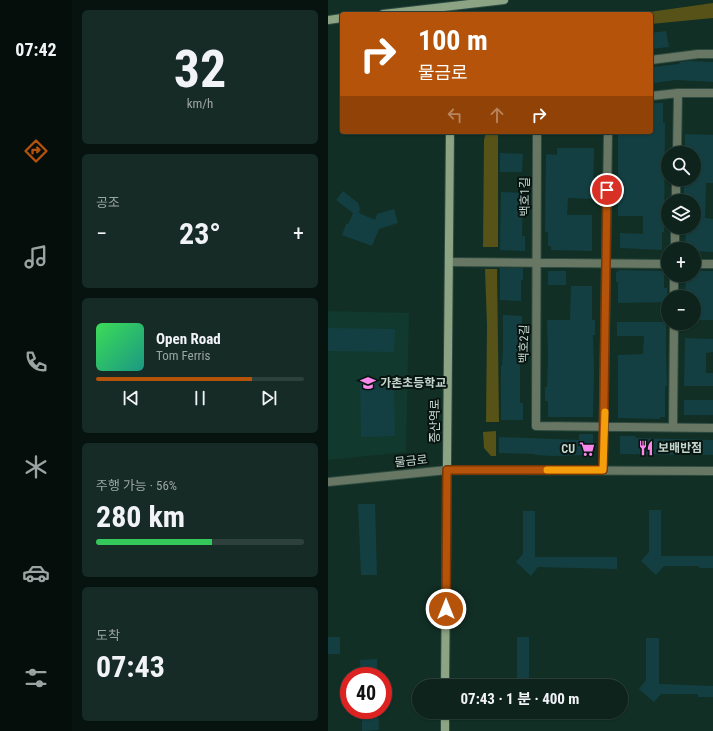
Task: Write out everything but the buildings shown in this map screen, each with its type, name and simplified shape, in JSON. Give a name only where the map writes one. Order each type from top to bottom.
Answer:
[{"type":"street","points":[[416,12],[451,10],[503,0]]},
{"type":"street","points":[[328,20],[340,18]]},
{"type":"street","points":[[653,60],[698,54],[713,54]]},
{"type":"street","points":[[653,96],[678,93],[713,93]]},
{"type":"street","points":[[677,146],[678,93]]},
{"type":"street","name":"증산역로","points":[[445,679],[450,134]]},
{"type":"street","name":"백호1길","points":[[537,134],[537,263]]},
{"type":"street","points":[[603,470],[605,427],[608,134]]},
{"type":"street","points":[[449,262],[661,264]]},
{"type":"street","name":"백호2길","points":[[537,263],[536,426],[713,428]]},
{"type":"street","points":[[701,264],[713,264]]},
{"type":"street","points":[[673,427],[674,330]]},
{"type":"street","name":"물금로","points":[[328,482],[447,470],[713,471]]},
{"type":"street","points":[[445,719],[445,731]]},
{"type":"shaded area","points":[[713,3],[713,18],[653,24],[653,12],[649,12]]},
{"type":"shaded area","points":[[486,134],[498,134],[498,247],[483,247],[484,140]]},
{"type":"shaded area","points":[[485,269],[497,269],[499,422],[486,422],[487,325]]},
{"type":"shaded area","name":"가촌초등학교","points":[[328,311],[409,313],[406,452],[328,460]]},
{"type":"shaded area","points":[[496,431],[496,456],[491,456],[484,448],[483,432]]},
{"type":"slow traffic","points":[[547,470],[603,470],[605,412]]},
{"type":"place","name":"가촌초등학교","points":[[368,383]]},
{"type":"place","name":"보배반점","points":[[646,448]]},
{"type":"place","name":"CU","points":[[587,449]]},
{"type":"route","points":[[446,609],[447,470],[603,470],[605,427],[607,190]]}]
